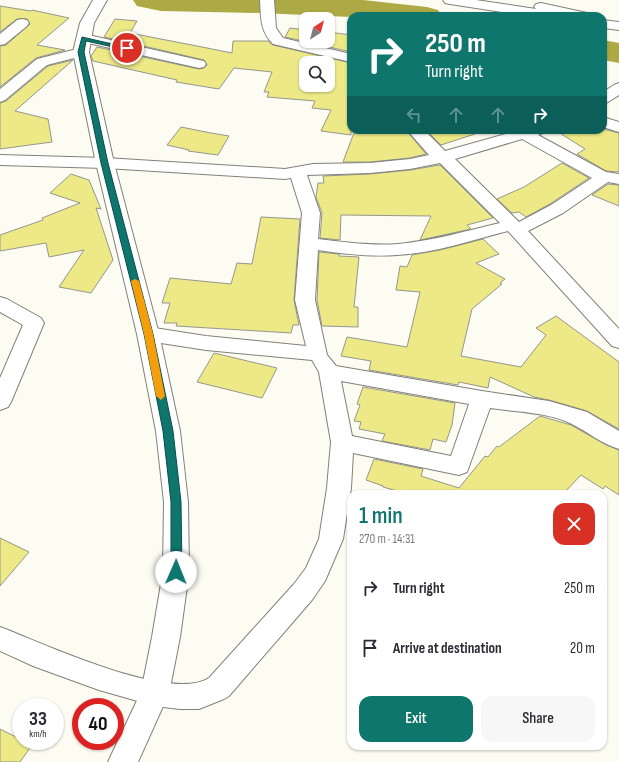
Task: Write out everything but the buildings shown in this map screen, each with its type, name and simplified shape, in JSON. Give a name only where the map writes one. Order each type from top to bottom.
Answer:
[{"type":"street","points":[[267,0],[268,30],[271,36],[278,41],[347,57]]},
{"type":"street","points":[[450,0],[529,12]]},
{"type":"street","points":[[489,0],[527,2],[566,12]]},
{"type":"street","points":[[98,3],[87,23],[82,45],[105,163],[148,334],[168,431],[176,502],[176,572],[166,637],[154,693],[123,762]]},
{"type":"street","points":[[0,41],[22,23]]},
{"type":"street","points":[[0,97],[42,62],[82,45],[198,64]]},
{"type":"street","points":[[607,97],[619,88]]},
{"type":"street","points":[[607,123],[619,127]]},
{"type":"street","points":[[419,134],[437,154],[444,157],[514,228],[618,338]]},
{"type":"street","points":[[0,160],[105,163],[285,174],[313,169],[370,168],[410,164],[444,157],[523,134]]},
{"type":"street","points":[[533,134],[601,176],[619,179]]},
{"type":"street","points":[[0,639],[72,668],[154,693],[187,697],[199,696],[211,692],[219,687],[303,592],[316,574],[331,539],[339,488],[342,442],[323,363],[304,300],[308,243],[312,213],[298,172]]},
{"type":"street","points":[[308,243],[381,250],[410,248],[514,228],[557,209],[600,181],[601,176]]},
{"type":"street","points":[[0,303],[34,324],[0,402]]},
{"type":"street","points":[[148,334],[323,363],[482,399],[549,409],[579,418],[619,441]]},
{"type":"street","points":[[342,442],[459,466],[482,399]]},
{"type":"waterway","points":[[148,0],[161,2],[328,7],[394,12]]},
{"type":"waterway","points":[[607,51],[619,53]]},
{"type":"slow traffic","points":[[135,281],[161,396]]},
{"type":"route","points":[[127,48],[84,38],[81,52],[105,163],[148,334],[168,431],[176,502],[176,572]]}]
